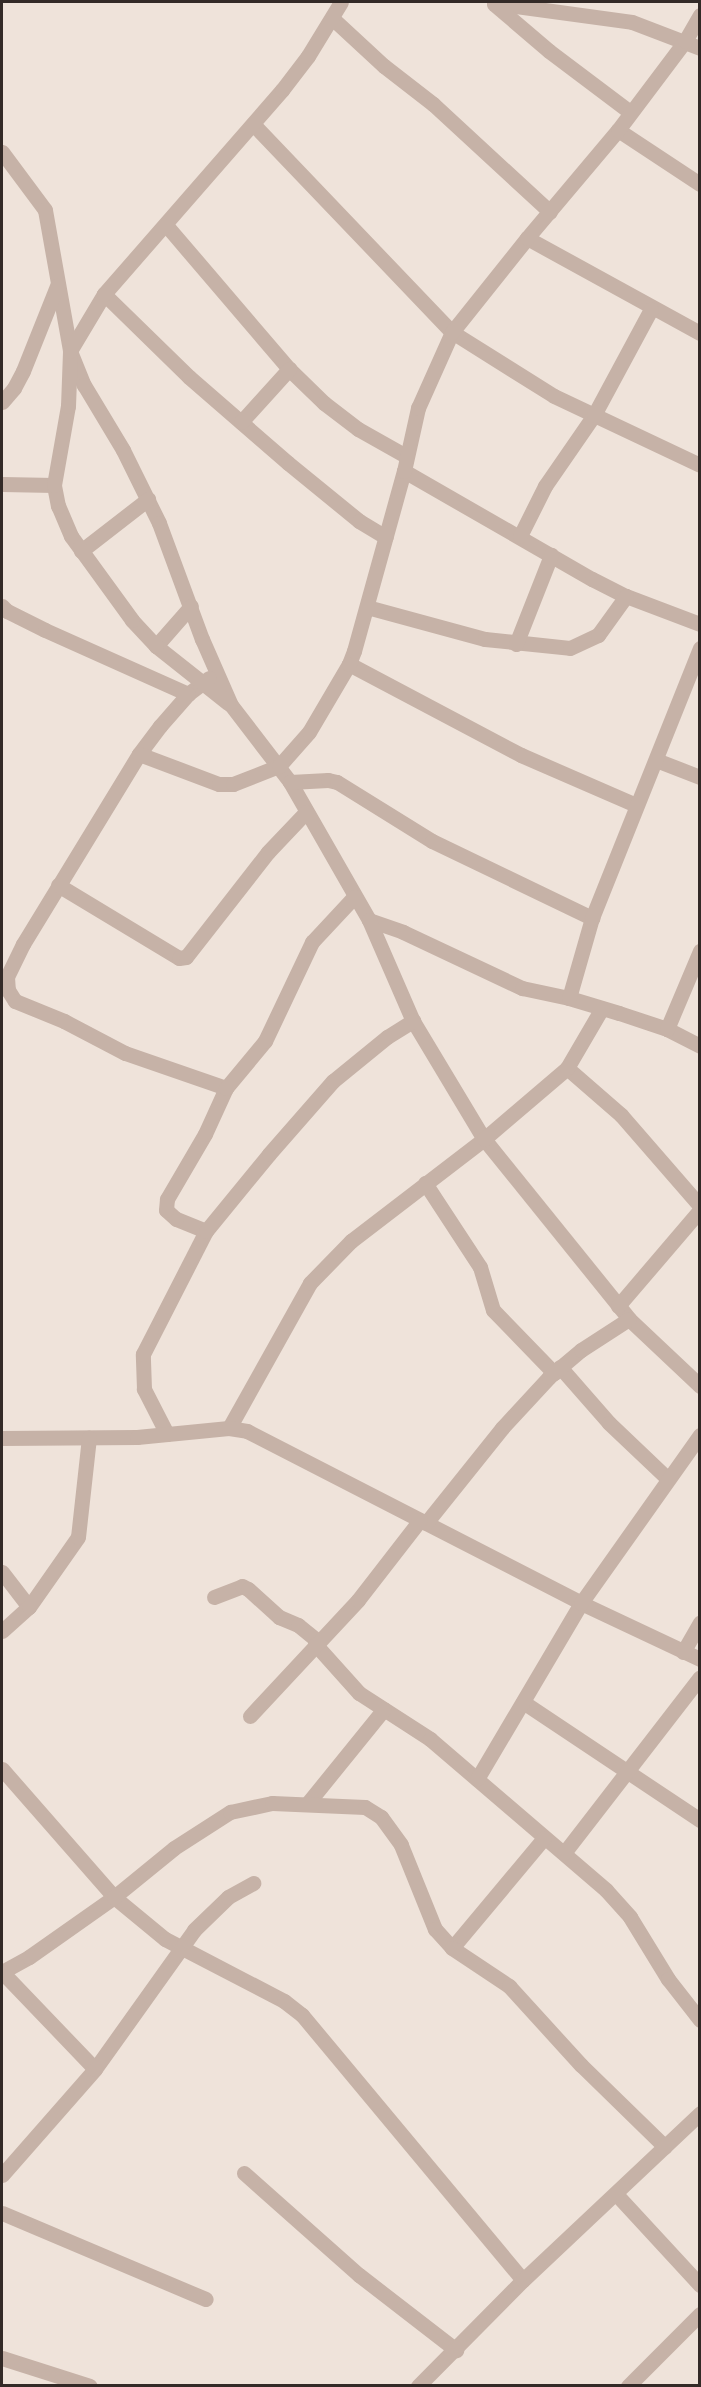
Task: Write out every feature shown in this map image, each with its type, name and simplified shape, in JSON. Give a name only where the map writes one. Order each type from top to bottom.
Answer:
[{"type":"street","points":[[341,2],[308,56],[253,124],[104,294],[70,351],[68,406],[54,485],[58,506],[71,536],[132,620],[156,646],[231,705],[290,782],[369,920],[413,1021],[484,1140],[629,1319],[699,1386]]},
{"type":"street","points":[[493,2],[632,22],[699,48]]},
{"type":"street","points":[[493,2],[549,51],[630,112]]},
{"type":"street","points":[[139,754],[219,784],[240,782],[279,766],[309,732],[349,664],[386,537],[418,408],[452,332],[618,130],[685,41],[699,15]]},
{"type":"street","points":[[332,18],[384,66],[433,104],[550,212]]},
{"type":"street","points":[[253,124],[452,332],[554,396],[699,465]]},
{"type":"street","points":[[618,130],[699,184]]},
{"type":"street","points":[[2,152],[7,170],[45,210],[70,351],[84,385],[148,499],[231,705]]},
{"type":"street","points":[[166,225],[289,369],[324,403],[358,429],[405,463],[550,555],[626,596],[699,624]]},
{"type":"street","points":[[527,238],[651,309],[699,333]]},
{"type":"street","points":[[2,402],[14,388],[23,371],[57,286]]},
{"type":"street","points":[[104,294],[189,377],[359,521],[386,537]]},
{"type":"street","points":[[520,536],[544,486],[594,415],[651,309]]},
{"type":"street","points":[[242,422],[289,369]]},
{"type":"street","points":[[2,484],[54,485]]},
{"type":"street","points":[[81,550],[148,499]]},
{"type":"street","points":[[516,644],[550,555]]},
{"type":"street","points":[[367,607],[485,639],[570,648],[598,635],[626,596]]},
{"type":"street","points":[[156,646],[191,606]]},
{"type":"street","points":[[3,612],[188,694]]},
{"type":"street","points":[[569,998],[592,918],[699,648]]},
{"type":"street","points":[[349,664],[521,755],[636,805]]},
{"type":"street","points":[[217,673],[188,694],[139,754],[4,977],[15,1001],[64,1021],[125,1053],[226,1088]]},
{"type":"street","points":[[656,760],[699,777]]},
{"type":"street","points":[[290,782],[337,782],[432,841],[592,918]]},
{"type":"street","points":[[58,885],[179,958],[186,957],[268,852],[306,812]]},
{"type":"street","points":[[206,1231],[176,1219],[166,1210],[167,1199],[206,1134],[226,1088],[265,1041],[312,942],[354,897]]},
{"type":"street","points":[[369,920],[522,988],[569,998],[667,1029],[699,1046]]},
{"type":"street","points":[[667,1029],[699,951]]},
{"type":"street","points":[[229,1428],[310,1283],[351,1241],[484,1140],[567,1068],[602,1008]]},
{"type":"street","points":[[166,1434],[144,1389],[143,1354],[206,1231],[333,1081],[387,1037],[413,1021]]},
{"type":"street","points":[[567,1068],[621,1115],[699,1208],[618,1306]]},
{"type":"street","points":[[424,1184],[480,1267],[493,1310],[667,1478]]},
{"type":"street","points":[[250,1716],[358,1600],[502,1428],[557,1370],[581,1350],[629,1319]]},
{"type":"street","points":[[2,1438],[89,1438],[229,1428],[247,1431],[581,1603],[699,1659]]},
{"type":"street","points":[[477,1779],[581,1603],[699,1435]]},
{"type":"street","points":[[2,1631],[29,1607],[78,1537],[89,1438]]},
{"type":"street","points":[[2,1572],[29,1607]]},
{"type":"street","points":[[214,1597],[242,1586],[279,1617],[298,1625],[317,1642],[359,1693],[418,1729],[544,1839],[564,1853],[606,1890],[630,1917],[668,1979],[699,2020]]},
{"type":"street","points":[[683,1652],[699,1623]]},
{"type":"street","points":[[564,1853],[628,1774],[699,1677]]},
{"type":"street","points":[[523,1702],[699,1820]]},
{"type":"street","points":[[307,1804],[384,1709]]},
{"type":"street","points":[[2,1769],[114,1897],[165,1940],[284,2001],[302,2015],[523,2280]]},
{"type":"street","points":[[95,2068],[2,1972],[29,1957],[114,1897],[174,1848],[230,1812],[272,1803],[365,1807],[381,1817],[400,1845],[435,1929],[452,1948],[509,1986],[581,2065],[665,2147]]},
{"type":"street","points":[[452,1948],[544,1839]]},
{"type":"street","points":[[2,2175],[95,2068],[181,1948],[207,1916],[228,1897],[253,1882]]},
{"type":"street","points":[[418,2385],[435,2380],[456,2350],[523,2280],[699,2113]]},
{"type":"street","points":[[244,2173],[359,2275],[456,2350]]},
{"type":"street","points":[[616,2194],[699,2285]]},
{"type":"street","points":[[2,2213],[206,2300]]},
{"type":"street","points":[[629,2385],[699,2314]]},
{"type":"street","points":[[2,2358],[90,2385]]}]
